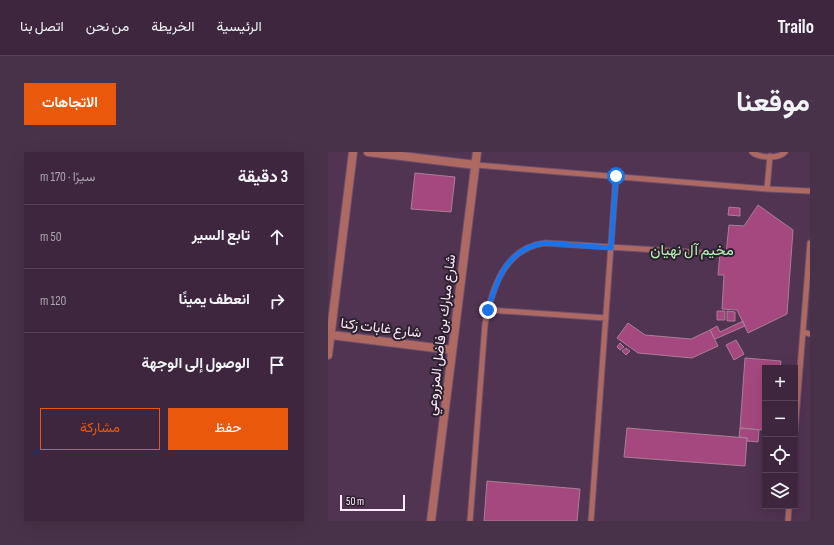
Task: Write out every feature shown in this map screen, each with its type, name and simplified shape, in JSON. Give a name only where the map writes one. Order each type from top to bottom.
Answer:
[{"type":"street","points":[[328,355],[353,152]]},
{"type":"street","points":[[368,152],[476,165]]},
{"type":"street","name":"شارع مبارك بن فاضل المزروعي","points":[[431,521],[477,152]]},
{"type":"street","name":"شارع غابات رَكنا","points":[[330,335],[452,350]]},
{"type":"lane","points":[[752,152],[757,155],[770,156],[780,156],[785,152]]},
{"type":"lane","points":[[767,189],[770,156]]},
{"type":"lane","points":[[476,165],[767,189],[810,191]]},
{"type":"lane","points":[[591,521],[616,176]]},
{"type":"lane","points":[[470,521],[483,340],[488,310],[496,286],[505,268],[515,256],[528,247],[545,243],[706,253]]},
{"type":"lane","points":[[797,401],[809,274],[810,243]]},
{"type":"lane","points":[[488,310],[606,318]]},
{"type":"lane","points":[[803,332],[810,334]]},
{"type":"lane","points":[[788,521],[789,509]]},
{"type":"building","points":[[415,173],[455,177],[451,212],[411,209]]},
{"type":"building","points":[[758,205],[793,230],[787,314],[748,333],[737,310],[722,309],[724,275],[718,275],[720,253],[726,254],[729,225],[744,226]]},
{"type":"building","points":[[729,207],[740,208],[740,216],[728,215]]},
{"type":"building","points":[[717,311],[725,311],[725,320],[717,320]]},
{"type":"building","points":[[727,311],[735,312],[735,321],[727,321]]},
{"type":"building","points":[[743,321],[745,326],[715,339],[710,330],[717,326],[720,332]]},
{"type":"building","points":[[628,323],[645,335],[691,339],[710,330],[718,346],[692,358],[638,353],[617,338]]},
{"type":"building","points":[[736,340],[744,354],[734,360],[726,345]]},
{"type":"building","points":[[620,343],[624,347],[620,350],[617,347]]},
{"type":"building","points":[[626,348],[630,351],[626,355],[622,351]]},
{"type":"building","points":[[745,358],[781,361],[780,365],[762,365],[762,430],[740,428]]},
{"type":"building","points":[[627,428],[747,438],[745,466],[624,457]]},
{"type":"building","points":[[740,428],[759,430],[758,442],[747,441],[747,438],[739,437]]},
{"type":"building","points":[[487,481],[580,489],[577,521],[484,521]]},
{"type":"district","name":"مخيم آل نهيان","points":[[692,250]]},
{"type":"route","points":[[488,310],[496,286],[505,268],[515,256],[528,247],[545,243],[611,248],[616,176]]}]
